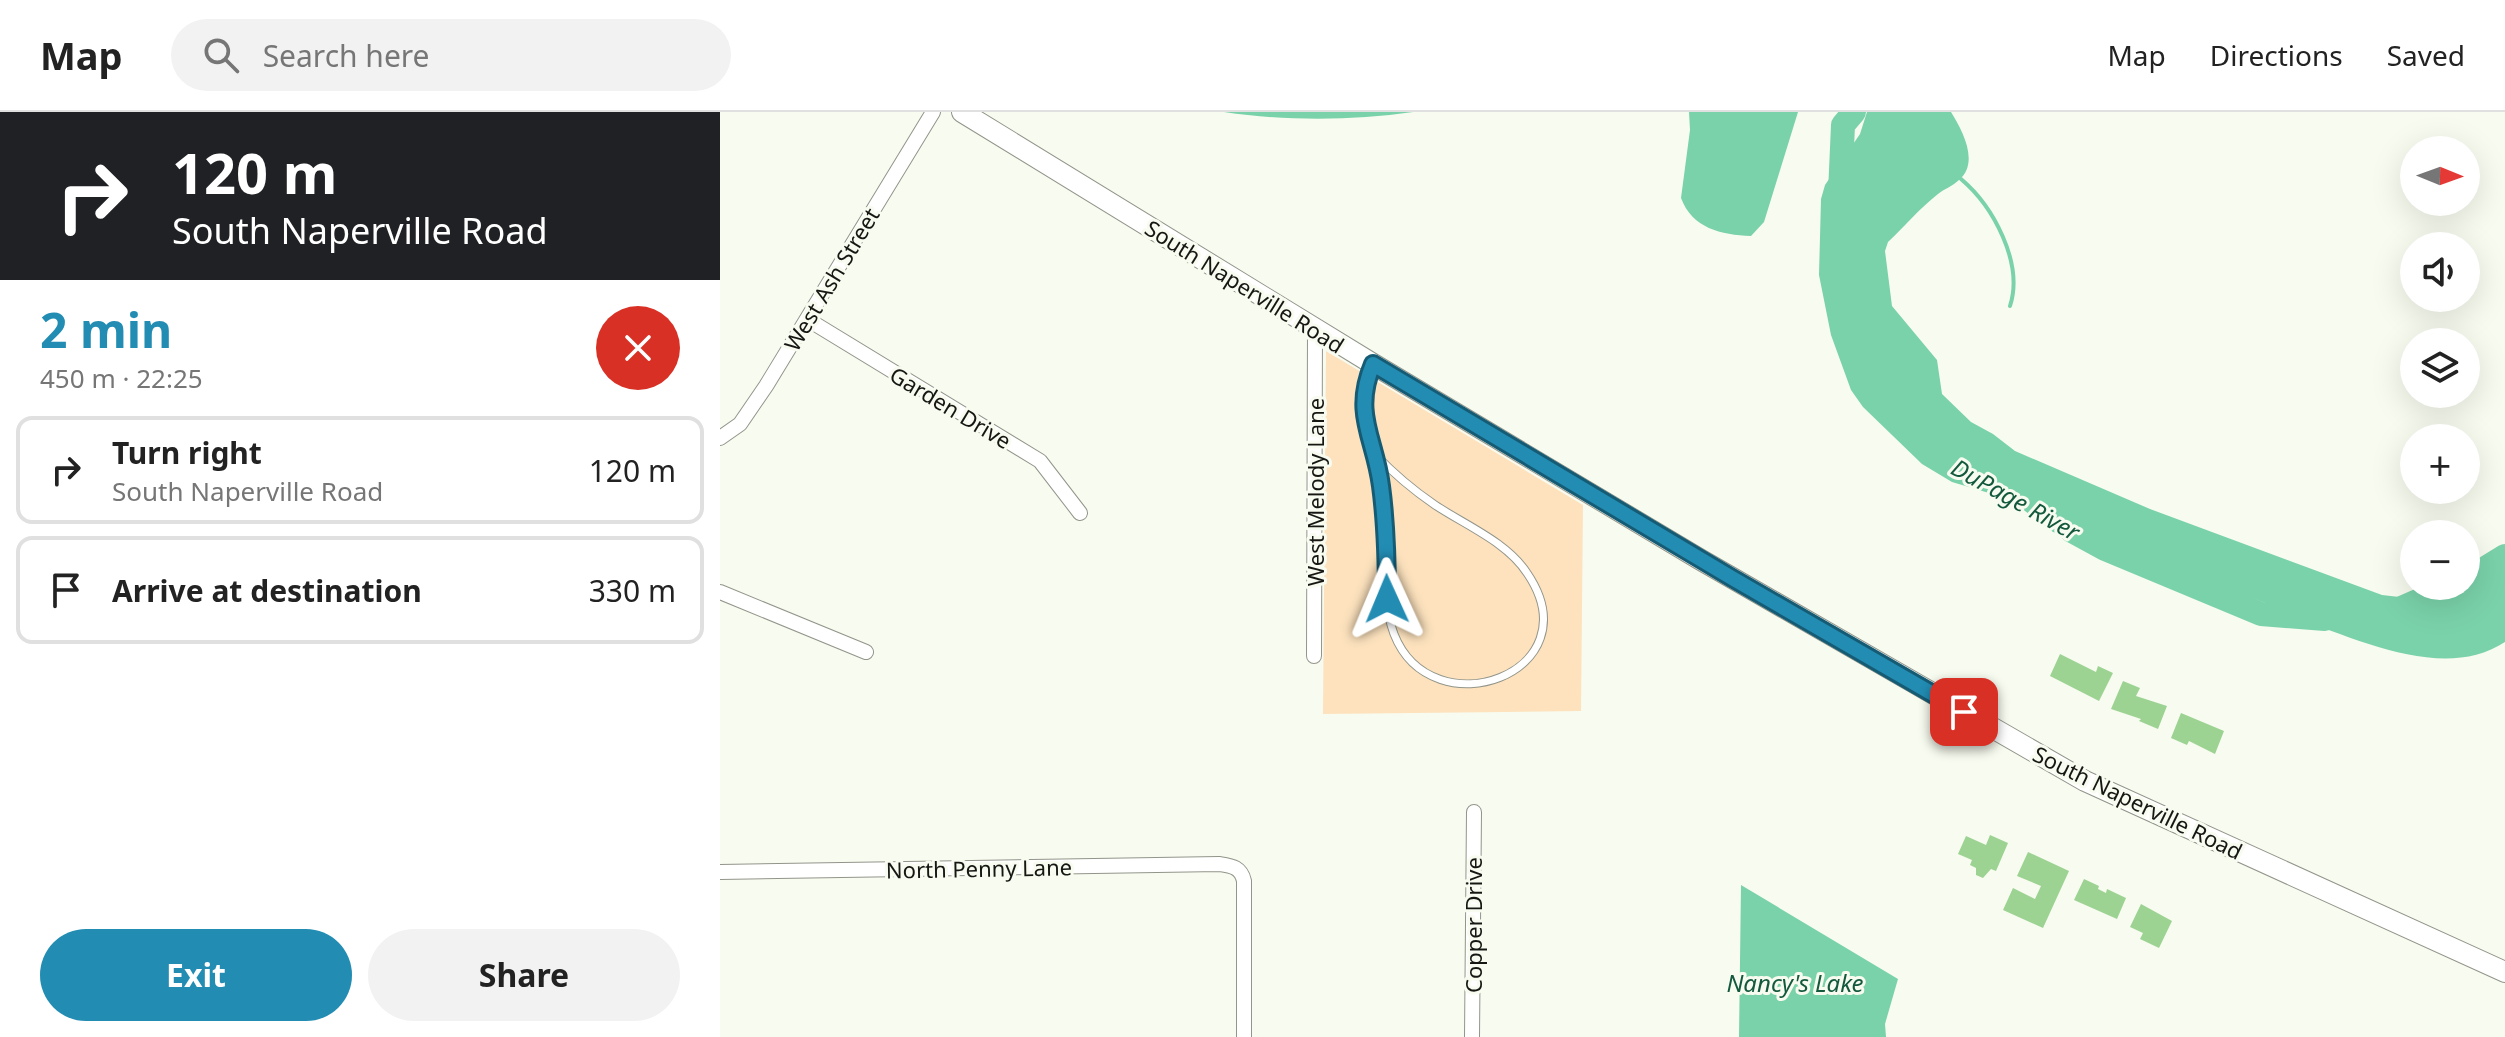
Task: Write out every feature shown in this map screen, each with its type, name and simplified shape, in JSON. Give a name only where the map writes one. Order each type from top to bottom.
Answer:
[{"type":"main road","name":"South Naperville Road","points":[[962,112],[1315,329],[1732,578],[2085,781],[2505,972]]},
{"type":"street","name":"West Ash Street","points":[[720,438],[740,424],[933,112]]},
{"type":"street","name":"Garden Drive","points":[[807,319],[1040,461],[1080,513]]},
{"type":"street","name":"West Melody Lane","points":[[1314,656],[1315,329]]},
{"type":"street","points":[[720,592],[866,652]]},
{"type":"street","name":"Copper Drive","points":[[1472,1037],[1474,812]]},
{"type":"street","name":"North Penny Lane","points":[[720,872],[1219,864],[1237,868],[1242,872],[1244,881],[1244,1037]]},
{"type":"lane","points":[[1373,364],[1362,405],[1367,437],[1375,454],[1385,520],[1389,616],[1399,644],[1422,670],[1446,680],[1478,683],[1505,678],[1533,655],[1538,641],[1542,611],[1532,580],[1516,559],[1417,493],[1375,454]]},
{"type":"shaded area","points":[[1326,351],[1583,505],[1581,711],[1323,714]]},
{"type":"water","points":[[1224,112],[1413,112],[1318,119]]},
{"type":"water","points":[[1689,112],[1798,112],[1764,222],[1751,236],[1709,228],[1692,216],[1681,198],[1690,130]]},
{"type":"water","points":[[1867,112],[1951,112],[1964,137],[1969,155],[1965,173],[1919,211],[1888,242],[1885,251],[1892,306],[1937,360],[1942,394],[1971,422],[2015,451],[2150,509],[2382,595],[2400,597],[2400,600],[2480,600],[2480,580],[2505,556],[2505,642],[2481,653],[2455,658],[2429,658],[2374,646],[2297,619],[2289,612],[2236,592],[2131,555],[2053,532],[2009,499],[1952,482],[1922,464],[1863,407],[1851,390],[1831,335],[1819,275],[1821,199],[1825,185],[1860,134]]},
{"type":"water","name":"Nancy's Lake","points":[[1741,885],[1898,979],[1885,1024],[1886,1037],[1739,1037]]},
{"type":"building","points":[[2060,654],[2096,672],[2098,666],[2113,673],[2099,701],[2050,676]]},
{"type":"building","points":[[2123,681],[2140,688],[2136,696],[2167,706],[2158,729],[2139,721],[2141,719],[2111,709]]},
{"type":"building","points":[[2181,713],[2224,731],[2215,754],[2189,741],[2187,745],[2171,738]]},
{"type":"building","points":[[1990,835],[2008,843],[1996,871],[1991,869],[1983,878],[1976,875],[1976,868],[1970,865],[1972,860],[1958,854],[1966,836],[1986,845]]},
{"type":"building","points":[[2028,852],[2069,871],[2043,928],[2003,910],[2013,888],[2035,899],[2041,886],[2017,876]]},
{"type":"building","points":[[2084,879],[2106,893],[2107,889],[2126,898],[2117,919],[2074,900]]},
{"type":"building","points":[[2141,904],[2172,921],[2159,948],[2140,939],[2143,933],[2130,927]]},
{"type":"waterway","name":"DuPage River","points":[[1840,193],[1843,125],[1854,112]]},
{"type":"waterway","points":[[1961,179],[1984,204],[2003,236],[2013,272],[2010,306]]},
{"type":"waterway","name":"DuPage River","points":[[2072,531],[2105,549],[2261,614],[2325,619]]},
{"type":"waterway","name":"DuPage River","points":[[2480,571],[2505,556]]},
{"type":"waterway","name":"DuPage River","points":[[2399,609],[2420,600]]},
{"type":"route","points":[[1387,599],[1381,484],[1375,454],[1367,437],[1362,405],[1363,392],[1373,364],[1964,712]]}]
